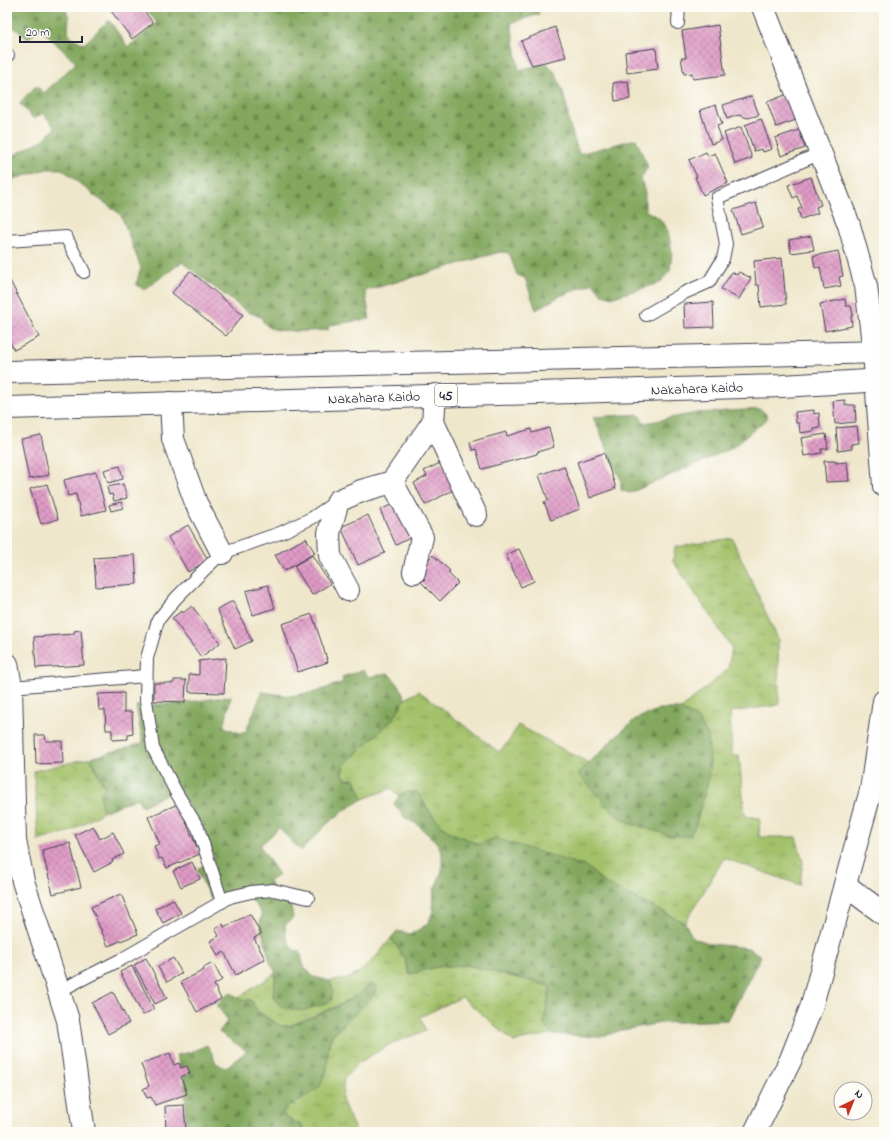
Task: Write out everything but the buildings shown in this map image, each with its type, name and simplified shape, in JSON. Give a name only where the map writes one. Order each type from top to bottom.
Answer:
[{"type":"street","points":[[764,7],[849,225],[866,286],[879,352],[884,486]]},
{"type":"street","points":[[7,372],[879,352]]},
{"type":"street","name":"Nakahara Kaido","points":[[7,408],[782,386],[880,380]]},
{"type":"street","points":[[435,395],[433,422],[476,515]]},
{"type":"street","points":[[171,403],[173,439],[196,503],[222,553]]},
{"type":"street","points":[[348,590],[330,556],[329,533],[338,501],[361,491],[392,482],[433,422]]},
{"type":"street","points":[[392,482],[422,537],[414,572]]},
{"type":"street","points":[[7,664],[11,687],[10,713],[15,841],[23,881],[68,1020],[84,1132]]},
{"type":"street","points":[[755,1132],[791,1059],[810,1008],[845,884],[877,790],[884,701]]},
{"type":"street","points":[[845,884],[884,914]]},
{"type":"lane","points":[[678,7],[678,23]]},
{"type":"lane","points":[[646,315],[684,293],[709,282],[724,259],[726,244],[717,198],[821,153]]},
{"type":"lane","points":[[7,242],[66,237],[84,272]]},
{"type":"lane","points":[[222,902],[198,828],[176,792],[153,748],[146,700],[147,658],[158,620],[198,576],[222,553],[280,533],[312,518],[338,501]]},
{"type":"lane","points":[[11,687],[146,676]]},
{"type":"lane","points":[[59,991],[122,959],[230,896],[273,890],[308,898]]},
{"type":"green space","points":[[7,7],[64,7],[69,17],[68,31],[71,37],[84,44],[109,20],[128,47],[157,23],[145,7],[537,7],[539,14],[511,23],[519,70],[547,63],[556,74],[562,89],[567,107],[569,123],[579,154],[636,139],[648,167],[641,178],[645,193],[645,210],[660,219],[668,231],[672,252],[670,270],[660,283],[613,297],[602,294],[593,283],[560,296],[536,310],[525,278],[517,275],[509,253],[500,252],[365,291],[370,319],[329,325],[328,330],[315,331],[288,331],[268,327],[261,317],[246,311],[182,262],[144,290],[136,284],[141,268],[121,215],[62,169],[47,169],[7,181],[7,159],[44,139],[55,128],[43,113],[34,119],[19,103],[36,86],[44,93],[76,63],[40,28],[28,39],[7,22]]},
{"type":"green space","points":[[760,409],[768,418],[732,448],[630,493],[621,490],[621,480],[593,417],[638,414],[645,423],[696,413]]},
{"type":"green space","points":[[732,538],[778,639],[779,705],[730,712],[732,756],[739,756],[745,816],[760,818],[759,837],[796,837],[803,861],[800,885],[724,858],[685,923],[603,882],[587,867],[478,845],[452,833],[441,825],[417,792],[407,792],[399,796],[392,788],[363,799],[355,779],[346,779],[342,773],[343,765],[393,719],[405,699],[419,691],[499,752],[509,741],[518,725],[589,763],[578,774],[689,836],[695,827],[708,781],[697,718],[681,709],[728,669],[732,648],[673,561],[675,547]]},
{"type":"green space","points":[[363,670],[369,677],[388,673],[400,686],[405,699],[393,719],[344,765],[342,773],[346,779],[355,779],[363,799],[345,810],[327,824],[301,851],[279,828],[260,846],[279,875],[269,881],[276,895],[283,894],[291,906],[293,918],[285,925],[286,937],[293,950],[300,951],[304,967],[314,977],[330,981],[333,991],[331,1001],[303,1011],[282,1007],[273,998],[276,973],[270,962],[260,923],[262,914],[250,897],[245,886],[210,898],[197,869],[215,859],[200,824],[177,789],[142,806],[137,798],[103,812],[100,795],[105,787],[90,758],[143,743],[136,706],[184,703],[231,696],[224,727],[240,733],[246,731],[262,692],[290,696],[316,692],[343,682],[342,677]]},
{"type":"green space","points":[[659,709],[681,709],[697,718],[708,736],[710,761],[708,781],[695,827],[689,836],[671,836],[629,823],[614,813],[578,774],[613,739],[636,719]]},
{"type":"green space","points":[[90,758],[105,788],[100,795],[103,812],[71,831],[38,841],[34,771]]},
{"type":"green space","points":[[407,792],[417,792],[432,815],[446,830],[477,845],[495,838],[587,867],[603,882],[685,923],[693,938],[712,944],[748,948],[761,956],[728,1020],[661,1023],[622,1030],[601,1037],[551,1034],[544,1024],[550,986],[467,965],[437,967],[409,974],[405,959],[391,938],[397,931],[411,934],[428,924],[433,911],[434,890],[442,871],[442,853],[437,843],[417,824],[405,818],[394,804],[399,796]]},
{"type":"green space","points":[[391,938],[405,959],[409,974],[437,967],[467,965],[550,986],[544,1024],[551,1034],[514,1042],[462,997],[420,1017],[426,1031],[392,1043],[357,1064],[344,1079],[342,1100],[356,1132],[304,1132],[301,1125],[285,1117],[283,1111],[290,1105],[303,1099],[327,1071],[328,1048],[332,1035],[346,1022],[371,984],[358,995],[338,1006],[290,1026],[280,1026],[257,1011],[251,1000],[242,1000],[238,998],[276,973],[273,998],[293,1009],[303,1011],[333,991],[330,981],[352,977],[365,968],[377,956]]},
{"type":"green space","points":[[372,984],[376,986],[374,995],[332,1035],[328,1048],[327,1071],[319,1088],[303,1099],[290,1105],[283,1111],[285,1117],[301,1125],[304,1132],[178,1132],[186,1122],[185,1080],[176,1055],[191,1052],[207,1045],[216,1063],[225,1068],[247,1051],[219,1032],[228,1020],[217,1006],[223,998],[231,993],[242,1000],[251,1000],[257,1011],[280,1026],[290,1026],[338,1006],[358,995]]}]
